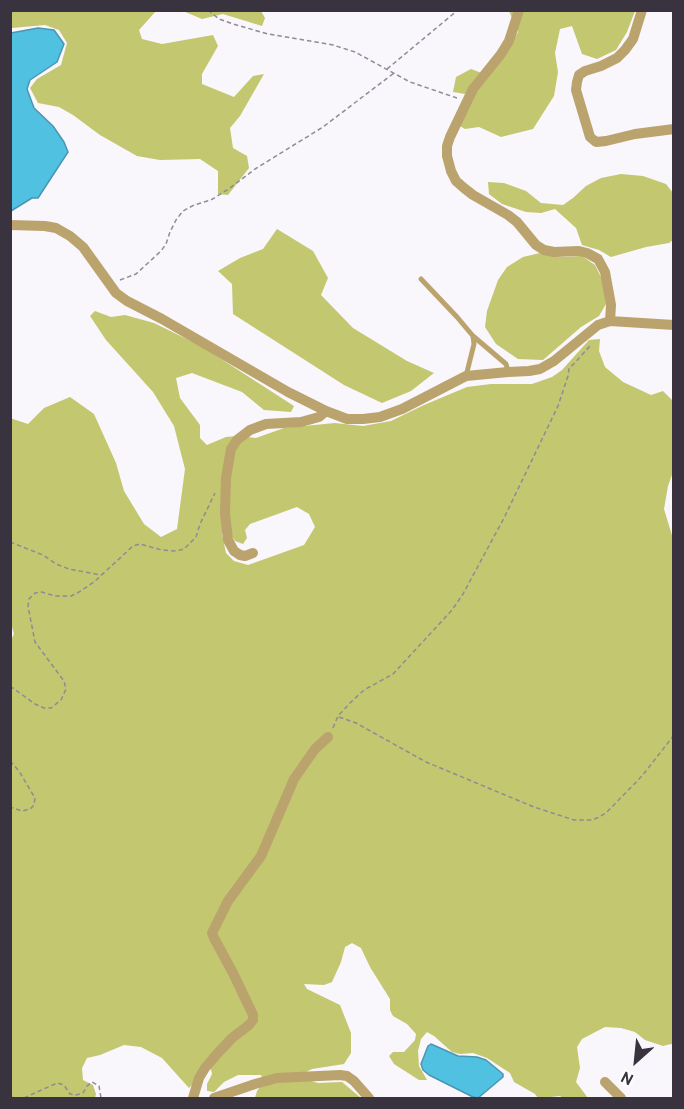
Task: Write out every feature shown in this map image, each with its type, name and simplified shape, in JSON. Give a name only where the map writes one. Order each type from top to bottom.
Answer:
[{"type":"street","points":[[519,10],[501,54],[466,101],[447,146],[451,171],[456,180],[472,195],[508,215],[517,222],[536,245],[544,250],[579,251],[598,259],[605,272],[611,305],[610,321]]},
{"type":"street","points":[[642,10],[633,39],[625,51],[602,66],[579,75],[576,90],[590,137],[596,141],[674,129]]},
{"type":"street","points":[[10,225],[56,228],[70,236],[83,247],[116,293],[127,301],[288,392],[347,419],[380,417],[402,409],[466,376],[540,369],[554,362],[598,325],[610,321],[674,325]]},
{"type":"street","points":[[253,553],[240,555],[234,551],[228,540],[225,513],[226,478],[231,448],[250,430],[266,424],[301,422],[319,417],[326,411]]},
{"type":"street","points":[[193,1098],[199,1078],[205,1068],[232,1038],[253,1020],[253,1015],[237,981],[213,938],[214,927],[228,901],[261,856],[294,779],[315,749],[328,737]]},
{"type":"street","points":[[214,1098],[277,1078],[340,1075],[347,1076],[354,1081],[369,1098]]},
{"type":"street","points":[[605,1082],[621,1098]]},
{"type":"lane","points":[[421,279],[473,336],[506,364],[508,372]]},
{"type":"lane","points":[[466,376],[474,344],[473,336]]},
{"type":"path","points":[[10,15],[13,10]]},
{"type":"path","points":[[208,10],[219,19],[259,31],[333,45],[355,52],[410,82],[466,101]]},
{"type":"path","points":[[387,69],[459,10]]},
{"type":"path","points":[[110,285],[136,274],[161,251],[183,211],[211,200],[230,188],[255,169],[323,127],[394,74]]},
{"type":"path","points":[[328,737],[338,716],[350,703],[364,690],[393,674],[452,610],[463,594],[504,518],[558,406],[570,369],[589,346]]},
{"type":"path","points":[[10,686],[44,708],[51,708],[61,700],[66,689],[64,681],[35,642],[28,606],[29,599],[35,593],[71,596],[94,582],[133,546],[140,544],[176,552],[189,546],[196,537],[213,495],[226,478]]},
{"type":"path","points":[[10,542],[43,555],[69,569],[102,575]]},
{"type":"path","points":[[338,716],[356,723],[426,762],[534,807],[574,820],[597,818],[606,813],[642,776],[674,735]]},
{"type":"path","points":[[10,761],[19,771],[35,798],[34,805],[30,809],[22,811],[10,807]]},
{"type":"path","points":[[24,1098],[57,1083],[64,1085],[70,1094],[76,1095],[83,1093],[92,1082],[99,1086],[101,1098]]},
{"type":"path","points":[[10,1097],[16,1098]]},
{"type":"green space","points":[[10,11],[156,11],[139,30],[142,39],[162,44],[213,35],[218,46],[202,74],[202,84],[234,97],[253,76],[264,74],[240,116],[230,128],[233,148],[247,156],[249,168],[228,195],[218,194],[218,171],[200,159],[160,160],[137,156],[100,135],[59,107],[38,103],[30,88],[37,79],[61,65],[67,43],[59,30],[45,25],[12,28]]},
{"type":"green space","points":[[183,11],[261,11],[265,18],[262,26],[223,14],[202,19]]},
{"type":"green space","points":[[509,11],[635,11],[627,32],[616,50],[597,59],[582,54],[572,26],[560,29],[555,53],[558,72],[554,96],[533,129],[501,137],[479,127],[465,129],[460,126],[465,94],[453,92],[456,77],[471,69],[487,75],[505,54],[518,32]]},
{"type":"green space","points":[[621,174],[643,176],[666,184],[673,193],[673,240],[669,243],[611,257],[599,250],[582,245],[576,228],[555,209],[541,213],[526,212],[502,204],[489,194],[488,182],[504,183],[526,191],[541,203],[563,205],[586,186],[601,178]]},
{"type":"green space","points":[[277,229],[313,251],[328,278],[321,295],[353,328],[407,361],[434,373],[411,391],[382,403],[344,385],[233,314],[232,284],[218,271],[240,258],[263,249]]},
{"type":"green space","points":[[540,253],[562,257],[582,256],[595,265],[602,279],[606,304],[599,316],[581,327],[543,360],[518,359],[496,344],[485,327],[487,311],[498,280],[507,267],[523,257]]},
{"type":"green space","points":[[95,311],[111,317],[125,315],[154,323],[201,346],[294,406],[291,412],[264,410],[242,392],[192,373],[176,378],[180,398],[200,425],[200,438],[207,445],[226,437],[256,438],[284,428],[335,423],[363,426],[391,421],[467,387],[491,384],[532,384],[552,377],[562,370],[589,340],[600,339],[599,351],[605,367],[623,382],[651,395],[663,391],[673,401],[673,472],[664,509],[674,542],[673,1045],[663,1046],[645,1040],[635,1032],[605,1027],[582,1039],[577,1047],[580,1068],[576,1082],[588,1098],[560,1096],[538,1098],[514,1082],[510,1073],[487,1058],[473,1053],[452,1052],[427,1032],[421,1039],[418,1051],[419,1066],[427,1080],[419,1080],[394,1064],[389,1056],[393,1052],[404,1052],[415,1040],[416,1034],[407,1024],[393,1016],[390,1010],[390,999],[361,948],[352,943],[345,947],[332,982],[324,985],[304,984],[307,989],[340,1005],[351,1033],[351,1053],[344,1064],[306,1072],[308,1080],[318,1083],[342,1082],[361,1098],[255,1098],[264,1082],[261,1075],[238,1075],[224,1082],[214,1092],[207,1091],[207,1084],[212,1074],[210,1065],[189,1088],[162,1058],[141,1047],[124,1045],[87,1058],[82,1068],[83,1080],[93,1085],[95,1098],[11,1098],[10,642],[14,634],[10,620],[10,418],[28,424],[44,408],[70,397],[94,414],[116,463],[124,491],[144,524],[161,537],[177,529],[185,469],[174,426],[153,392],[106,340],[90,316]],"holes":[[[297,507],[309,514],[315,527],[304,545],[248,565],[234,561],[226,553],[222,534],[227,529],[235,541],[243,544],[247,538],[245,530],[250,524]]]},
{"type":"water","points":[[38,28],[54,30],[64,44],[57,62],[30,80],[27,89],[34,108],[53,126],[68,152],[38,198],[32,198],[11,211],[11,33]]},
{"type":"water","points":[[431,1044],[458,1056],[486,1060],[503,1074],[503,1077],[478,1098],[473,1097],[423,1070],[421,1064]]}]
